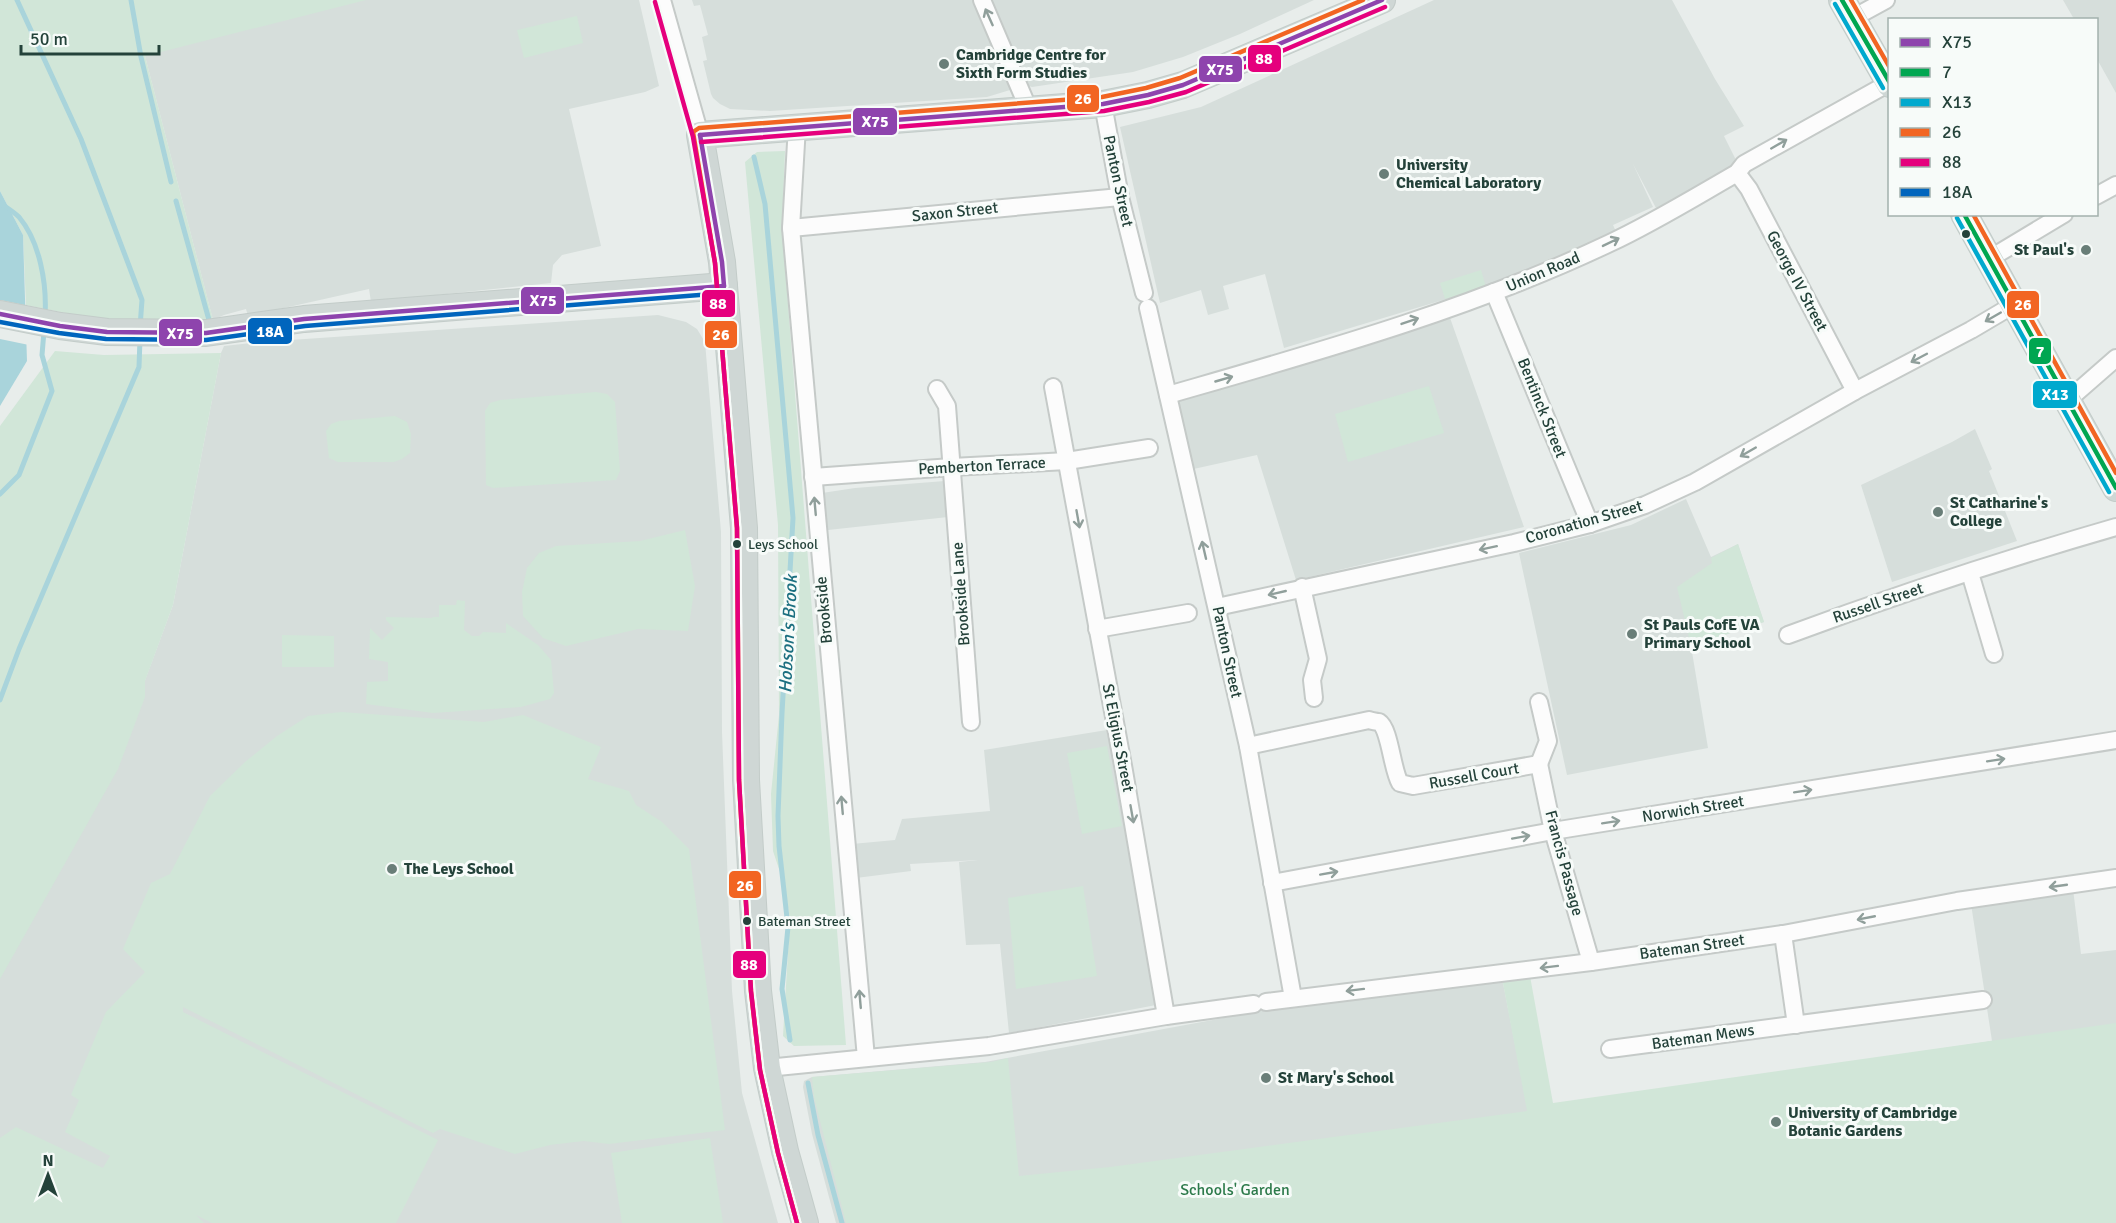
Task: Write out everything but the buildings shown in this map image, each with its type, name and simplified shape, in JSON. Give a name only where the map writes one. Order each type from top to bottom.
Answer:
[{"type":"main road","points":[[805,1223],[785,1151],[767,1068],[758,991],[747,780],[744,528],[722,262],[700,135],[1103,104],[1183,85],[1382,0]]},
{"type":"main road","points":[[1848,9],[1888,81]]},
{"type":"main road","points":[[1965,216],[2068,400],[2113,472]]},
{"type":"main road","points":[[0,314],[60,326],[118,333],[206,333],[304,319],[724,286]]},
{"type":"street","points":[[662,0],[700,135]]},
{"type":"street","points":[[982,0],[1029,110]]},
{"type":"street","points":[[1848,9],[1886,0]]},
{"type":"street","name":"Union Road","points":[[1168,395],[1306,354],[1494,292],[1611,243],[1737,173],[1744,164],[1888,84]]},
{"type":"street","name":"Panton Street","points":[[1103,104],[1120,196],[1248,746],[1293,998]]},
{"type":"street","name":"Brookside","points":[[797,126],[791,228],[866,1058]]},
{"type":"street","name":"George IV Street","points":[[1737,173],[1749,189],[1855,391]]},
{"type":"street","points":[[2098,195],[2116,185]]},
{"type":"street","name":"Saxon Street","points":[[791,228],[1120,196]]},
{"type":"street","points":[[1989,259],[2061,216]]},
{"type":"street","name":"Bentinck Street","points":[[1494,292],[1590,524]]},
{"type":"street","name":"Coronation Street","points":[[1217,607],[1514,543],[1590,524],[1645,505],[1695,482],[2015,304]]},
{"type":"street","points":[[2068,400],[2116,358]]},
{"type":"street","name":"St Eligius Street","points":[[1053,387],[1124,771],[1166,1016]]},
{"type":"street","name":"Brookside Lane","points":[[937,389],[947,406],[970,722]]},
{"type":"street","name":"Pemberton Terrace","points":[[813,477],[1067,461],[1149,448]]},
{"type":"street","name":"Russell Street","points":[[1788,635],[1882,600],[2116,526]]},
{"type":"street","points":[[1970,573],[1994,654]]},
{"type":"street","points":[[1302,587],[1318,659],[1312,680],[1314,698]]},
{"type":"street","points":[[1097,629],[1188,613]]},
{"type":"street","name":"Russell Court","points":[[1248,746],[1369,720],[1378,722],[1385,728],[1395,775],[1400,783],[1413,786],[1539,764],[1548,741],[1539,702]]},
{"type":"street","name":"Norwich Street","points":[[1272,883],[1553,831],[2116,740]]},
{"type":"street","name":"Francis Passage","points":[[1539,764],[1553,831],[1591,962]]},
{"type":"street","name":"Bateman Street","points":[[767,1068],[989,1046],[1166,1016],[1293,998],[1591,962],[1783,934],[1957,901],[2116,878]]},
{"type":"street","points":[[1783,934],[1796,1024]]},
{"type":"street","name":"Bateman Mews","points":[[1610,1049],[1983,999]]},
{"type":"shaded area","points":[[136,0],[639,0],[659,86],[645,92],[569,109],[601,246],[562,255],[553,265],[551,283],[371,302],[369,289],[248,316],[246,309],[213,320],[145,56]]},
{"type":"shaded area","points":[[692,0],[976,0],[1011,83],[1010,90],[987,97],[770,111],[730,109],[720,104],[711,94],[703,61],[707,60],[702,37],[708,35],[700,5],[694,6]]},
{"type":"shaded area","points":[[986,0],[1314,0],[1183,57],[1133,72],[1032,87],[1022,84]]},
{"type":"shaded area","name":"University Chemical Laboratory","points":[[1434,0],[1672,0],[1715,79],[1744,126],[1724,136],[1738,164],[1656,208],[1633,164],[1653,207],[1613,225],[1617,234],[1486,287],[1284,348],[1265,274],[1223,286],[1229,309],[1208,315],[1201,290],[1160,303],[1120,127],[1201,107]]},
{"type":"shaded area","points":[[2063,0],[2116,0],[2116,93],[2098,61],[2098,18],[2073,18]]},
{"type":"shaded area","name":"The Leys School","points":[[658,315],[686,322],[697,329],[705,342],[721,532],[722,732],[732,991],[742,1093],[778,1223],[141,1223],[0,1157],[0,969],[112,769],[173,605],[224,346]]},
{"type":"shaded area","points":[[1449,315],[1524,527],[1296,580],[1257,455],[1189,470],[1174,399]]},
{"type":"shaded area","name":"St Catharine's College","points":[[1975,429],[1992,469],[1989,471],[2017,541],[1892,582],[1861,485]]},
{"type":"shaded area","points":[[945,481],[948,517],[828,530],[822,493]]},
{"type":"shaded area","name":"St Pauls CofE VA Primary School","points":[[1686,499],[1711,557],[1738,544],[1764,622],[1691,646],[1708,748],[1567,775],[1519,553],[1631,525]]},
{"type":"shaded area","points":[[1107,730],[1156,1005],[1009,1033],[1000,944],[966,945],[959,862],[978,860],[910,864],[911,871],[856,878],[852,844],[895,840],[902,819],[990,811],[984,750]]},
{"type":"shaded area","name":"University of Cambridge Botanic Gardens","points":[[2073,889],[2081,954],[2116,950],[2116,1223],[836,1223],[812,1134],[803,1087],[804,1081],[812,1077],[985,1062],[1283,1007],[1502,978],[1528,1110],[1992,1041],[1971,904]]},
{"type":"green space","points":[[0,0],[366,0],[145,56],[213,320],[105,321],[26,305],[23,235],[0,191]]},
{"type":"green space","points":[[577,16],[583,43],[524,58],[517,30]]},
{"type":"green space","points":[[785,151],[782,227],[846,1045],[794,1046],[783,1036],[790,919],[784,884],[773,851],[771,794],[779,715],[778,525],[745,162],[757,152]]},
{"type":"green space","points":[[1481,270],[1486,287],[1445,299],[1440,283]]},
{"type":"green space","points":[[55,351],[104,355],[221,353],[173,605],[145,681],[145,697],[118,769],[0,979],[0,426]]},
{"type":"green space","points":[[1429,386],[1444,433],[1348,462],[1335,414]]},
{"type":"green space","points":[[596,392],[607,394],[615,402],[620,471],[616,480],[493,488],[486,485],[485,411],[490,403],[500,400]]},
{"type":"green space","points":[[395,416],[407,422],[411,434],[410,453],[402,459],[394,462],[338,462],[329,458],[326,431],[331,424],[339,421]]},
{"type":"green space","points":[[685,530],[695,586],[688,631],[638,629],[566,646],[543,638],[523,616],[522,592],[527,568],[539,553],[556,546],[640,541]]},
{"type":"green space","points":[[1738,544],[1764,622],[1691,646],[1677,587],[1712,563],[1711,558]]},
{"type":"green space","points":[[457,600],[465,601],[464,630],[472,636],[479,636],[483,632],[506,633],[506,623],[538,645],[551,660],[554,693],[550,699],[521,707],[433,713],[366,704],[367,682],[388,681],[388,662],[369,659],[370,628],[382,640],[394,628],[386,617],[439,617],[439,605],[456,605]]},
{"type":"green space","points":[[282,635],[334,636],[334,667],[282,667]]},
{"type":"green space","points":[[341,712],[484,722],[523,715],[601,747],[588,779],[629,791],[636,805],[662,822],[689,849],[725,1130],[609,1144],[584,1141],[550,1145],[515,1154],[440,1129],[433,1133],[183,1007],[183,1012],[438,1140],[396,1223],[212,1223],[196,1215],[204,1223],[0,1223],[0,1138],[16,1127],[103,1168],[110,1156],[65,1132],[79,1100],[71,1095],[106,1012],[145,972],[123,949],[151,883],[170,874],[210,796],[245,762],[277,736],[308,716]]},
{"type":"green space","points":[[1107,746],[1122,826],[1082,834],[1067,753]]},
{"type":"green space","points":[[1083,886],[1097,976],[1016,989],[1008,898]]},
{"type":"green space","name":"University of Cambridge Botanic Gardens","points":[[1530,976],[1553,1103],[2116,1023],[2116,1223],[846,1223],[814,1097],[812,1077],[991,1062],[1008,1058],[1019,1176],[1110,1167],[1527,1111],[1502,978]]},
{"type":"green space","points":[[710,1138],[723,1223],[622,1223],[611,1153]]},
{"type":"water","points":[[0,191],[23,235],[27,361],[0,406]]},
{"type":"pier","points":[[0,300],[29,306],[29,345],[0,339]]},
{"type":"waterway","points":[[17,0],[81,139],[142,300],[140,327]]},
{"type":"waterway","points":[[131,0],[141,57],[171,182]]},
{"type":"waterway","name":"Hobson's Brook","points":[[754,157],[765,204],[793,518],[778,816],[788,927],[782,989],[790,1040]]},
{"type":"waterway","points":[[176,201],[209,320]]},
{"type":"waterway","points":[[0,203],[19,217],[37,251],[45,291],[45,316]]},
{"type":"waterway","points":[[0,494],[19,475],[52,391],[42,355],[44,331]]},
{"type":"waterway","points":[[0,700],[19,649],[139,367],[140,339]]},
{"type":"waterway","name":"Hobson's Brook","points":[[808,1083],[818,1135],[842,1223]]},
{"type":"transit line","name":"26","points":[[797,1223],[778,1153],[760,1070],[751,992],[739,780],[737,528],[715,263],[693,132],[699,128],[1102,97],[1180,78],[1363,0]]},
{"type":"transit line","name":"X75","points":[[700,135],[1103,104],[1183,85],[1382,0]]},
{"type":"transit line","name":"7","points":[[1842,0],[1888,80]]},
{"type":"transit line","name":"26","points":[[1851,0],[1888,65]]},
{"type":"transit line","name":"88","points":[[655,2],[693,137],[715,263],[737,528],[739,780],[751,991],[760,1070],[778,1153],[797,1223]]},
{"type":"transit line","name":"X13","points":[[1835,4],[1883,88]]},
{"type":"transit line","name":"88","points":[[701,142],[1104,111],[1186,92],[1385,7]]},
{"type":"transit line","name":"X75","points":[[700,135],[724,286]]},
{"type":"transit line","name":"7","points":[[1965,216],[2116,488]]},
{"type":"transit line","name":"26","points":[[1974,216],[2116,473]]},
{"type":"transit line","name":"X13","points":[[1957,218],[2109,492]]},
{"type":"transit line","name":"X75","points":[[0,314],[60,326],[107,332],[206,333],[304,319],[724,286]]},
{"type":"transit line","name":"18A","points":[[0,322],[106,339],[206,340],[305,326],[725,293]]},
{"type":"place","name":"Cambridge Centre for Sixth Form Studies","points":[[944,64]]},
{"type":"place","name":"University Chemical Laboratory","points":[[1384,174]]},
{"type":"place","name":"St Paul's","points":[[2086,250]]},
{"type":"place","name":"St Catharine's College","points":[[1938,512]]},
{"type":"place","name":"Leys School","points":[[737,544]]},
{"type":"place","name":"St Pauls CofE VA Primary School","points":[[1632,634]]},
{"type":"place","name":"The Leys School","points":[[392,869]]},
{"type":"place","name":"Bateman Street","points":[[747,921]]},
{"type":"place","name":"St Mary's School","points":[[1266,1078]]},
{"type":"place","name":"University of Cambridge Botanic Gardens","points":[[1776,1122]]},
{"type":"park label","name":"Schools' Garden","points":[[1235,1190]]}]
